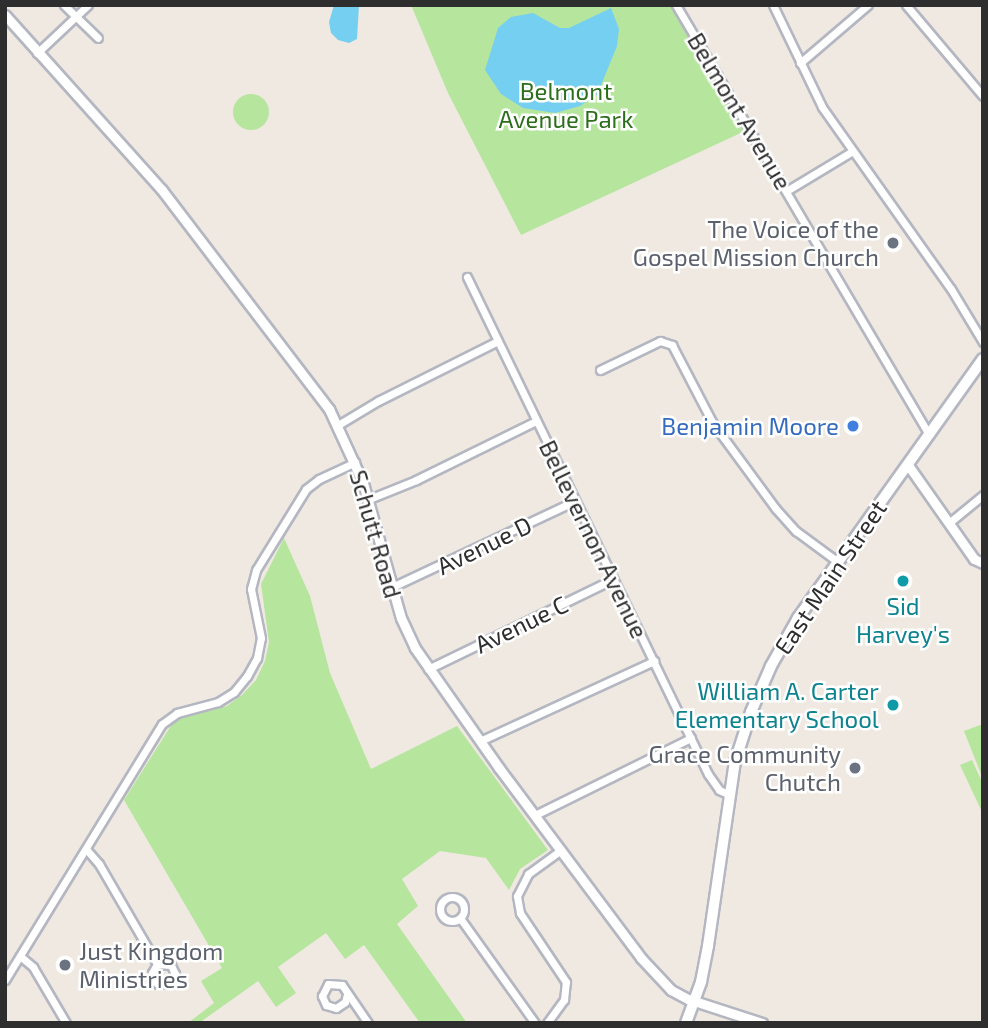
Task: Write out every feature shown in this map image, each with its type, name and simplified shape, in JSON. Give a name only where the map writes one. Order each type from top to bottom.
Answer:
[{"type":"main road","name":"East Main Street","points":[[686,1023],[708,946],[728,794],[738,749],[771,666],[792,628],[983,359]]},
{"type":"street","points":[[64,5],[98,38]]},
{"type":"street","points":[[37,53],[77,19],[88,5]]},
{"type":"street","name":"Belmont Avenue","points":[[676,5],[788,190],[929,435]]},
{"type":"street","points":[[773,5],[822,107],[851,152],[951,289],[983,342]]},
{"type":"street","points":[[800,63],[868,5]]},
{"type":"street","points":[[906,5],[983,96]]},
{"type":"street","name":"Schutt Road","points":[[5,15],[162,190],[306,377],[338,425],[369,499],[405,628],[428,669],[561,850],[656,976],[671,990],[694,1002],[762,1023]]},
{"type":"street","points":[[788,190],[851,152]]},
{"type":"street","name":"Bellevernon Avenue","points":[[467,277],[691,738],[715,785],[728,794]]},
{"type":"street","points":[[338,425],[378,401],[498,341]]},
{"type":"street","points":[[600,370],[660,341],[673,345],[712,422],[776,509],[796,531],[838,562]]},
{"type":"street","points":[[369,499],[416,480],[536,421]]},
{"type":"street","points":[[5,980],[162,724],[177,713],[218,702],[234,692],[247,676],[257,657],[261,638],[252,592],[256,570],[306,489],[319,479],[355,462]]},
{"type":"street","points":[[908,465],[974,559],[983,563]]},
{"type":"street","points":[[950,522],[983,495]]},
{"type":"street","name":"Avenue D","points":[[392,587],[575,501]]},
{"type":"street","name":"Avenue C","points":[[428,669],[613,579]]},
{"type":"street","points":[[480,741],[654,661]]},
{"type":"street","points":[[535,815],[691,738]]},
{"type":"street","points":[[86,849],[99,864],[157,964]]},
{"type":"street","points":[[547,1023],[564,1000],[566,982],[520,913],[517,896],[525,877],[561,850]]},
{"type":"street","points":[[460,918],[535,1023]]},
{"type":"street","points":[[20,956],[33,967],[66,1023]]},
{"type":"street","points":[[347,994],[368,1023]]},
{"type":"green space","name":"Belmont Avenue Park","points":[[411,5],[673,5],[745,131],[521,235],[448,93]]},
{"type":"green space","points":[[251,94],[264,99],[269,112],[264,125],[251,130],[238,125],[233,112],[238,99]]},
{"type":"green space","points":[[284,538],[310,596],[330,673],[371,769],[457,726],[548,850],[520,869],[509,890],[486,858],[440,851],[402,879],[418,906],[397,924],[467,1023],[420,1023],[364,945],[345,959],[326,933],[278,967],[296,993],[276,1007],[258,981],[199,1023],[188,1023],[214,1003],[201,981],[222,968],[124,800],[172,724],[184,717],[227,706],[256,680],[265,661],[269,642],[261,584]]},
{"type":"green space","points":[[983,724],[983,779],[964,731]]},
{"type":"green space","points":[[972,760],[983,784],[983,814],[960,765]]},
{"type":"water","points":[[334,5],[359,5],[357,39],[349,43],[338,40],[331,33],[329,22]]},
{"type":"water","points":[[611,8],[619,29],[617,46],[597,95],[580,106],[555,113],[523,108],[501,94],[485,70],[498,28],[511,17],[533,13],[560,28],[569,28]]},
{"type":"place","name":"The Voice of the Gospel Mission Church","points":[[893,243]]},
{"type":"place","name":"Benjamin Moore","points":[[853,426]]},
{"type":"place","name":"Sid Harvey's","points":[[903,581]]},
{"type":"place","name":"William A. Carter Elementary School","points":[[893,705]]},
{"type":"place","name":"Grace Community Chutch","points":[[855,768]]},
{"type":"place","name":"Just Kingdom Ministries","points":[[65,965]]}]
